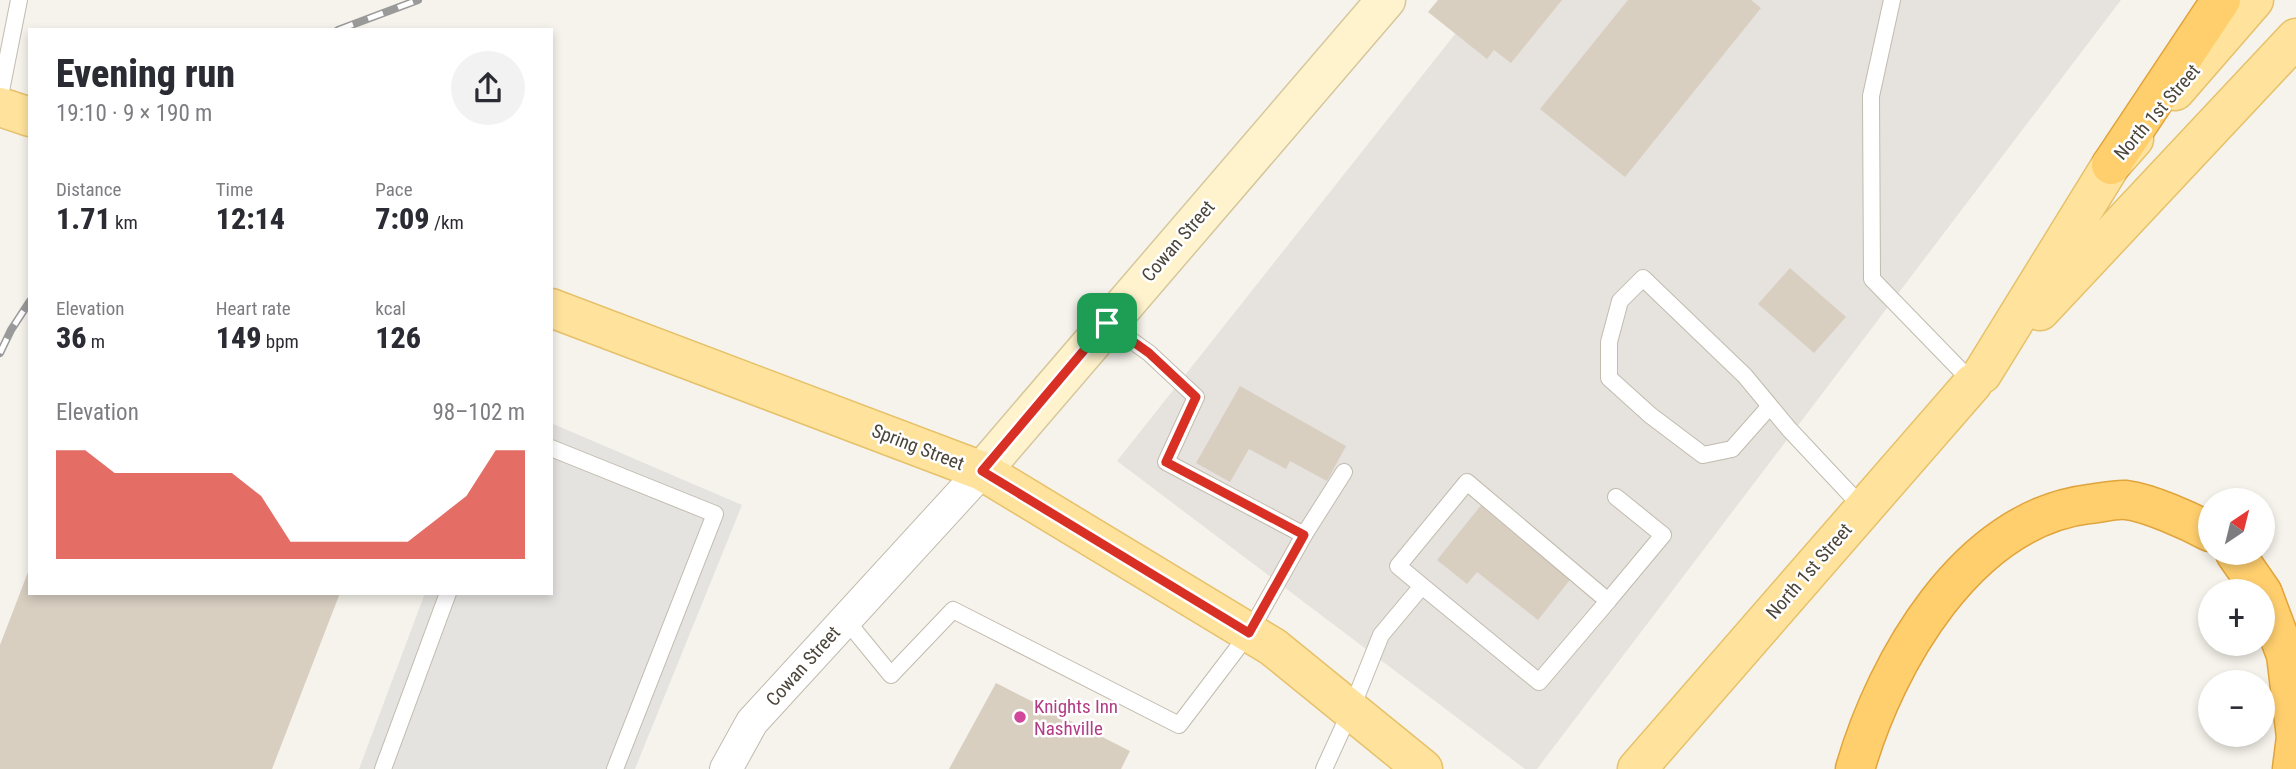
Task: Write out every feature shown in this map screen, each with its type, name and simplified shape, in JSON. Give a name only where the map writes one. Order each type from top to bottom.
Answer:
[{"type":"highway","points":[[2110,165],[2221,0]]},
{"type":"highway","points":[[1855,769],[1893,670],[1933,605],[1984,554],[2021,527],[2066,507],[2125,500],[2180,517],[2198,526]]},
{"type":"highway","points":[[2275,627],[2286,655],[2295,737],[2292,769]]},
{"type":"main road","name":"North 1st Street","points":[[1977,378],[2110,165],[2254,0]]},
{"type":"main road","name":"North 1st Street","points":[[1637,769],[1977,378],[2296,38]]},
{"type":"main road","points":[[0,107],[28,116]]},
{"type":"main road","name":"Spring Street","points":[[553,309],[982,471],[1273,647],[1423,769]]},
{"type":"street","name":"Cowan Street","points":[[726,769],[752,722],[982,471],[1386,0]]},
{"type":"lane","points":[[0,96],[19,0]]},
{"type":"lane","points":[[1892,0],[1871,96],[1872,279],[1977,378]]},
{"type":"lane","points":[[1770,406],[1732,449],[1703,455],[1650,415],[1609,378],[1609,342],[1620,301],[1643,278],[1745,376],[1864,509]]},
{"type":"lane","points":[[1107,323],[1149,353],[1196,397],[1166,462],[1304,535]]},
{"type":"lane","points":[[553,449],[715,514],[615,769]]},
{"type":"lane","points":[[846,620],[891,675],[953,610],[1179,725],[1249,633],[1343,472]]},
{"type":"lane","points":[[1608,600],[1467,482],[1398,566],[1539,682],[1663,535],[1616,497]]},
{"type":"lane","points":[[1324,769],[1381,635],[1422,586]]},
{"type":"lane","points":[[383,769],[447,595]]},
{"type":"shaded area","points":[[1482,0],[2121,0],[1537,769],[1525,769],[1117,461]]},
{"type":"shaded area","points":[[553,424],[742,505],[635,769],[359,769],[424,595],[553,595]]},
{"type":"building","points":[[1438,0],[1562,0],[1511,63],[1494,50],[1487,59],[1428,12]]},
{"type":"building","points":[[1628,0],[1751,0],[1761,8],[1625,177],[1540,109]]},
{"type":"building","points":[[1790,268],[1846,317],[1814,353],[1758,304]]},
{"type":"building","points":[[1240,386],[1346,446],[1327,481],[1290,461],[1286,469],[1249,449],[1230,482],[1196,463]]},
{"type":"building","points":[[1482,504],[1573,576],[1538,620],[1477,572],[1467,584],[1437,560]]},
{"type":"building","points":[[28,572],[28,595],[339,595],[272,769],[0,769],[0,645]]},
{"type":"building","name":"Knights Inn Nashville","points":[[996,683],[1130,751],[1121,769],[949,769]]},
{"type":"railway","points":[[343,28],[418,0]]},
{"type":"railway","points":[[0,353],[28,304]]},
{"type":"place","name":"Knights Inn Nashville","points":[[1020,717]]},
{"type":"route","points":[[1107,323],[1149,353],[1196,397],[1166,462],[1304,535],[1249,633],[982,471],[1107,323]]}]
